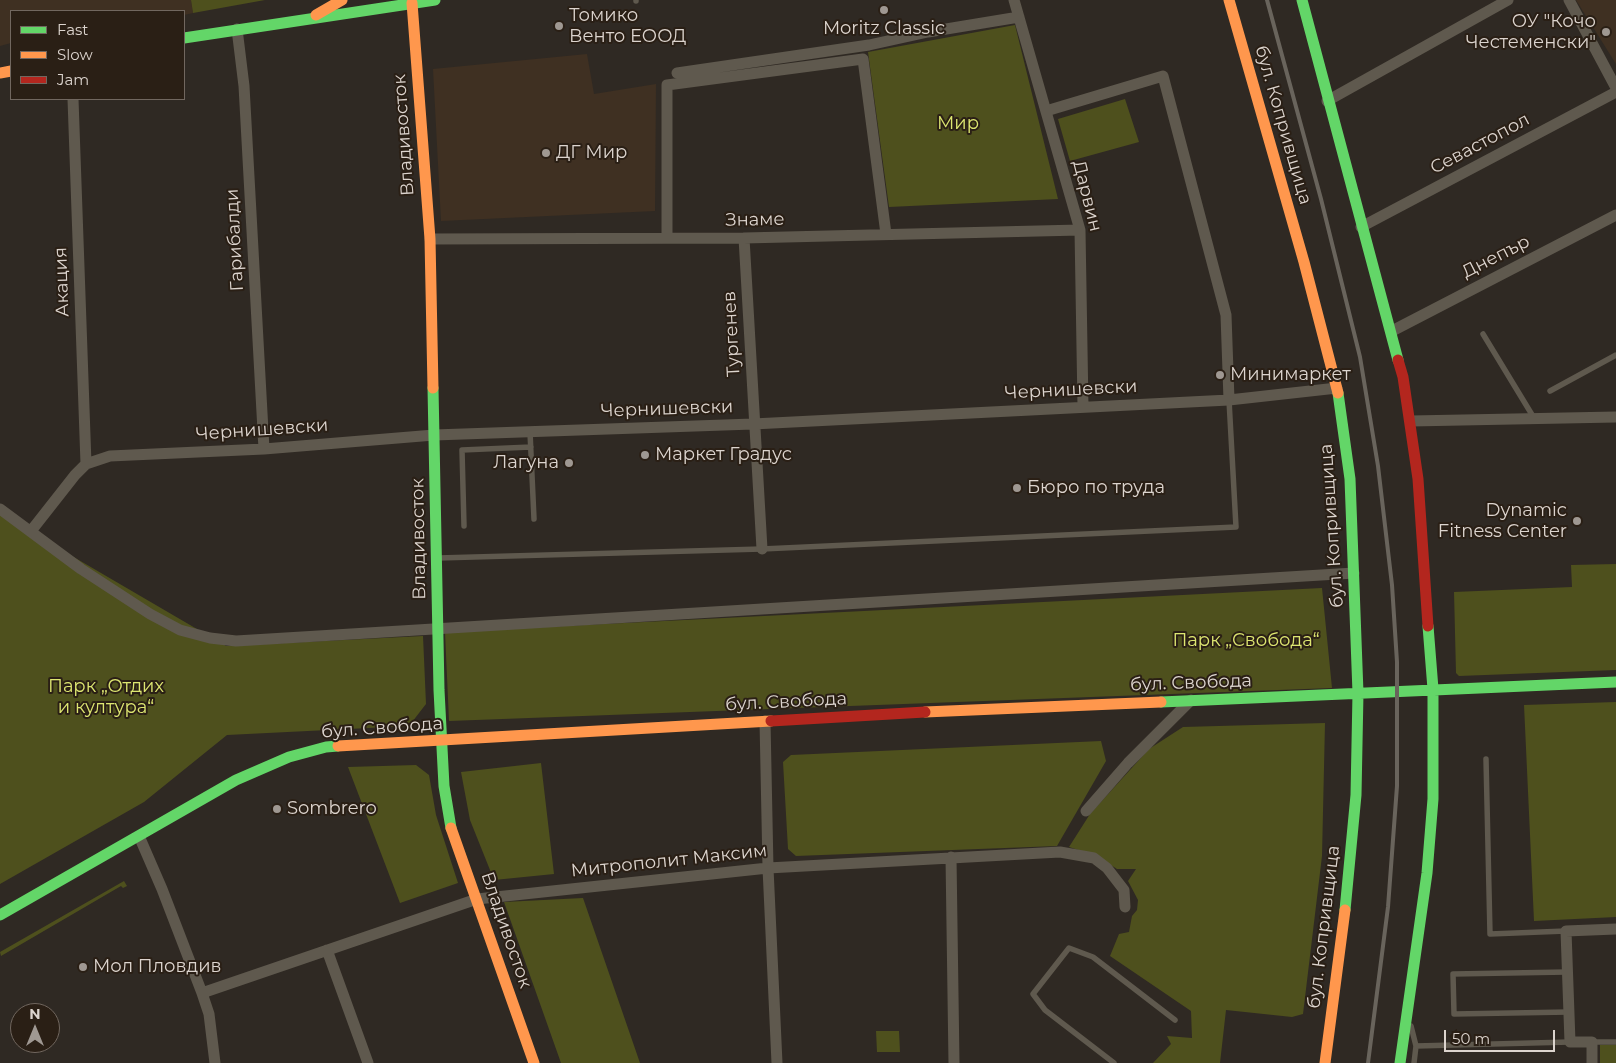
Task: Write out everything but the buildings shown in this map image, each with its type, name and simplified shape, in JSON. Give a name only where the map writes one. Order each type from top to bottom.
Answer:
[{"type":"street","points":[[312,18],[342,0]]},
{"type":"street","points":[[185,38],[411,2],[435,0]]},
{"type":"street","name":"Дарвин","points":[[1014,0],[1080,230],[1083,407]]},
{"type":"street","name":"бул. Копривщица","points":[[1229,0],[1304,262],[1337,388],[1350,479],[1358,693],[1356,795],[1351,853],[1325,1063]]},
{"type":"street","points":[[1302,0],[1361,227],[1392,331],[1410,422],[1418,478],[1434,689],[1433,799],[1426,882],[1400,1063]]},
{"type":"street","points":[[1327,101],[1508,0]]},
{"type":"street","points":[[1570,0],[1616,90]]},
{"type":"street","name":"Владивосток","points":[[411,2],[430,239],[438,629],[444,786],[452,834],[477,898],[534,1063]]},
{"type":"street","points":[[677,73],[869,45],[928,32],[1019,17]]},
{"type":"street","name":"Гарибалди","points":[[236,29],[244,86],[264,449]]},
{"type":"street","points":[[667,237],[667,85],[863,59],[886,234]]},
{"type":"street","points":[[1046,111],[1163,76],[1226,315],[1228,400]]},
{"type":"street","name":"Севастопол","points":[[1361,227],[1616,90]]},
{"type":"street","name":"Акация","points":[[73,100],[86,464]]},
{"type":"street","name":"Днепър","points":[[1392,331],[1616,215]]},
{"type":"street","name":"Знаме","points":[[430,239],[744,238],[1080,230]]},
{"type":"street","name":"Тургенев","points":[[744,238],[753,424],[762,549]]},
{"type":"street","name":"Чернишевски","points":[[31,531],[74,475],[86,464],[110,456],[264,449],[434,436],[753,424],[1228,400],[1337,388]]},
{"type":"street","points":[[1410,422],[1616,417]]},
{"type":"street","points":[[0,509],[81,569],[150,614],[180,630],[210,638],[236,641],[1354,573]]},
{"type":"street","name":"бул. Свобода","points":[[0,915],[236,780],[288,757],[326,747],[441,742],[765,721],[1616,682]]},
{"type":"street","points":[[1086,811],[1128,763],[1191,700]]},
{"type":"street","points":[[765,721],[768,868],[777,1063]]},
{"type":"street","points":[[139,836],[162,889],[202,993],[209,1014],[215,1063]]},
{"type":"street","name":"Митрополит Максим","points":[[202,993],[477,898],[768,868],[1060,852],[1094,858],[1107,868],[1124,890],[1124,907]]},
{"type":"street","points":[[951,857],[954,1063]]},
{"type":"street","points":[[1592,1063],[1592,1042],[1570,1042],[1566,932],[1616,929]]},
{"type":"street","points":[[327,950],[368,1063]]},
{"type":"lane","points":[[1483,334],[1534,419]]},
{"type":"lane","points":[[1550,391],[1616,355]]},
{"type":"lane","points":[[438,558],[762,549],[1236,527],[1228,400]]},
{"type":"lane","points":[[530,432],[534,519]]},
{"type":"lane","points":[[464,526],[462,450],[531,447]]},
{"type":"lane","points":[[1486,759],[1490,934],[1566,932]]},
{"type":"lane","points":[[1114,1063],[1045,1010],[1033,994],[1069,948],[1093,957],[1175,1020]]},
{"type":"lane","points":[[1567,972],[1453,974],[1454,1014],[1569,1012]]},
{"type":"lane","points":[[1408,1011],[1416,1046],[1414,1063]]},
{"type":"lane","points":[[1416,1046],[1570,1042]]},
{"type":"lane","points":[[1592,1042],[1616,1042]]},
{"type":"shaded area","points":[[0,0],[191,0],[193,13],[185,15],[185,10],[10,10],[10,43],[0,46]]},
{"type":"shaded area","name":"ОУ \"Кочо Честеменски\"","points":[[1576,0],[1616,0],[1616,64]]},
{"type":"shaded area","name":"ДГ Мир","points":[[587,54],[594,94],[656,84],[655,211],[441,221],[433,69]]},
{"type":"green space","points":[[191,0],[265,0],[193,13]]},
{"type":"green space","name":"Мир","points":[[1015,25],[1058,199],[889,207],[868,52]]},
{"type":"green space","points":[[1125,99],[1139,142],[1070,161],[1058,119]]},
{"type":"green space","name":"Парк „Отдих и култура“","points":[[0,514],[226,646],[423,636],[426,704],[409,726],[227,735],[144,802],[0,884]]},
{"type":"green space","points":[[1616,564],[1616,670],[1459,676],[1456,673],[1454,592],[1572,587],[1571,565]]},
{"type":"green space","name":"Парк „Свобода“","points":[[1322,588],[1332,688],[449,721],[445,632]]},
{"type":"green space","points":[[1616,702],[1616,917],[1534,921],[1524,705]]},
{"type":"green space","points":[[1325,723],[1322,856],[1303,1014],[1292,1017],[1226,1010],[1220,1063],[1153,1063],[1171,1044],[1167,1036],[1192,1038],[1191,1011],[1110,956],[1119,934],[1129,932],[1132,916],[1137,910],[1138,900],[1128,881],[1136,869],[1117,869],[1097,856],[1069,847],[1090,814],[1149,749],[1183,727]]},
{"type":"green space","points":[[1101,741],[1106,761],[1057,846],[796,856],[788,849],[783,762],[791,755]]},
{"type":"green space","points":[[541,763],[554,874],[494,880],[470,820],[461,772]]},
{"type":"green space","points":[[416,765],[429,775],[436,815],[458,883],[400,903],[348,767]]},
{"type":"green space","points":[[124,881],[127,886],[123,888],[121,886],[1,956],[0,952]]},
{"type":"green space","points":[[583,898],[640,1063],[561,1063],[504,902]]},
{"type":"green space","points":[[876,1031],[899,1031],[900,1052],[877,1052]]},
{"type":"green space","points":[[1600,1045],[1616,1045],[1616,1063],[1600,1063]]},
{"type":"railway","points":[[1267,0],[1321,199],[1360,357],[1378,466],[1392,585],[1397,662],[1397,786],[1388,907],[1368,1063]]},
{"type":"traffic: fast","points":[[185,38],[435,0]]},
{"type":"traffic: fast","points":[[1302,0],[1398,360]]},
{"type":"traffic: fast","points":[[433,388],[439,690],[444,786],[451,828]]},
{"type":"traffic: fast","points":[[1338,393],[1350,479],[1358,693],[1356,795],[1345,910]]},
{"type":"traffic: fast","points":[[1400,1063],[1427,873],[1433,799],[1433,689],[1428,626]]},
{"type":"traffic: fast","points":[[1161,702],[1616,682]]},
{"type":"traffic: fast","points":[[0,915],[236,780],[289,757],[326,747],[338,746]]},
{"type":"traffic: slow","points":[[316,15],[342,0]]},
{"type":"traffic: slow","points":[[1229,0],[1304,262],[1338,393]]},
{"type":"traffic: slow","points":[[412,3],[430,239],[433,388]]},
{"type":"traffic: slow","points":[[0,73],[10,71]]},
{"type":"traffic: slow","points":[[925,712],[1161,702]]},
{"type":"traffic: slow","points":[[338,746],[771,721]]},
{"type":"traffic: slow","points":[[451,828],[534,1063]]},
{"type":"traffic: slow","points":[[1325,1063],[1345,910]]},
{"type":"traffic: jam","points":[[1398,360],[1403,377],[1418,479],[1428,626]]},
{"type":"traffic: jam","points":[[771,721],[925,712]]},
{"type":"place","name":"Moritz Classic","points":[[884,10]]},
{"type":"place","name":"Томико Венто ЕООД","points":[[559,26]]},
{"type":"place","name":"ОУ \"Кочо Честеменски\"","points":[[1606,32]]},
{"type":"place","name":"ДГ Мир","points":[[546,153]]},
{"type":"place","name":"Минимаркет","points":[[1220,375]]},
{"type":"place","name":"Маркет Градус","points":[[645,455]]},
{"type":"place","name":"Лагуна","points":[[569,463]]},
{"type":"place","name":"Бюро по труда","points":[[1017,488]]},
{"type":"place","name":"Dynamic Fitness Center","points":[[1577,521]]},
{"type":"place","name":"Sombrero","points":[[277,809]]},
{"type":"place","name":"Мол Пловдив","points":[[83,967]]}]
